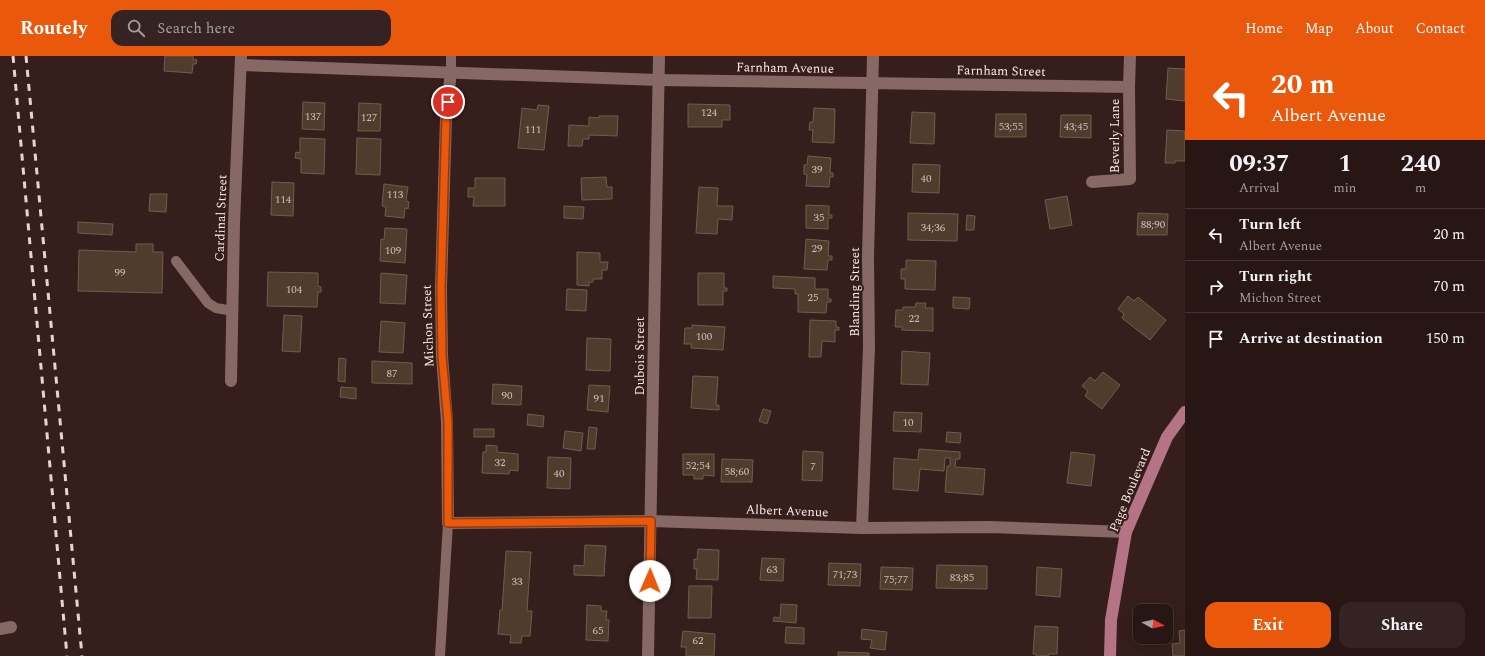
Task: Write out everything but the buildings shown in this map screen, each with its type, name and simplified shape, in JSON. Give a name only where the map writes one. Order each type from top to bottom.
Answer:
[{"type":"main road","name":"Page Boulevard","points":[[1110,656],[1111,620],[1126,532],[1167,437],[1185,412]]},
{"type":"street","name":"Dubois Street","points":[[648,656],[659,56]]},
{"type":"street","name":"Blanding Street","points":[[862,528],[868,347],[868,257],[873,56]]},
{"type":"street","name":"Beverly Lane","points":[[1092,182],[1130,178],[1130,56]]},
{"type":"street","name":"Farnham Avenue","points":[[241,61],[451,72],[658,80],[873,84]]},
{"type":"street","name":"Cardinal Street","points":[[232,381],[234,223],[241,61]]},
{"type":"street","name":"Michon Street","points":[[448,523],[448,422],[442,356],[441,288],[446,117],[451,72]]},
{"type":"street","name":"Farnham Street","points":[[873,84],[1129,87]]},
{"type":"street","name":"Albert Avenue","points":[[448,523],[651,521],[862,528],[990,527],[1126,532]]},
{"type":"lane","name":"Michon Street","points":[[451,56],[451,72]]},
{"type":"lane","points":[[176,261],[208,303],[216,308],[233,311]]},
{"type":"lane","points":[[440,656],[448,523]]},
{"type":"railway","points":[[13,56],[67,656]]},
{"type":"railway","points":[[26,56],[82,656]]},
{"type":"route","points":[[448,102],[446,117],[441,288],[442,356],[448,422],[448,523],[651,521],[650,581]]}]
